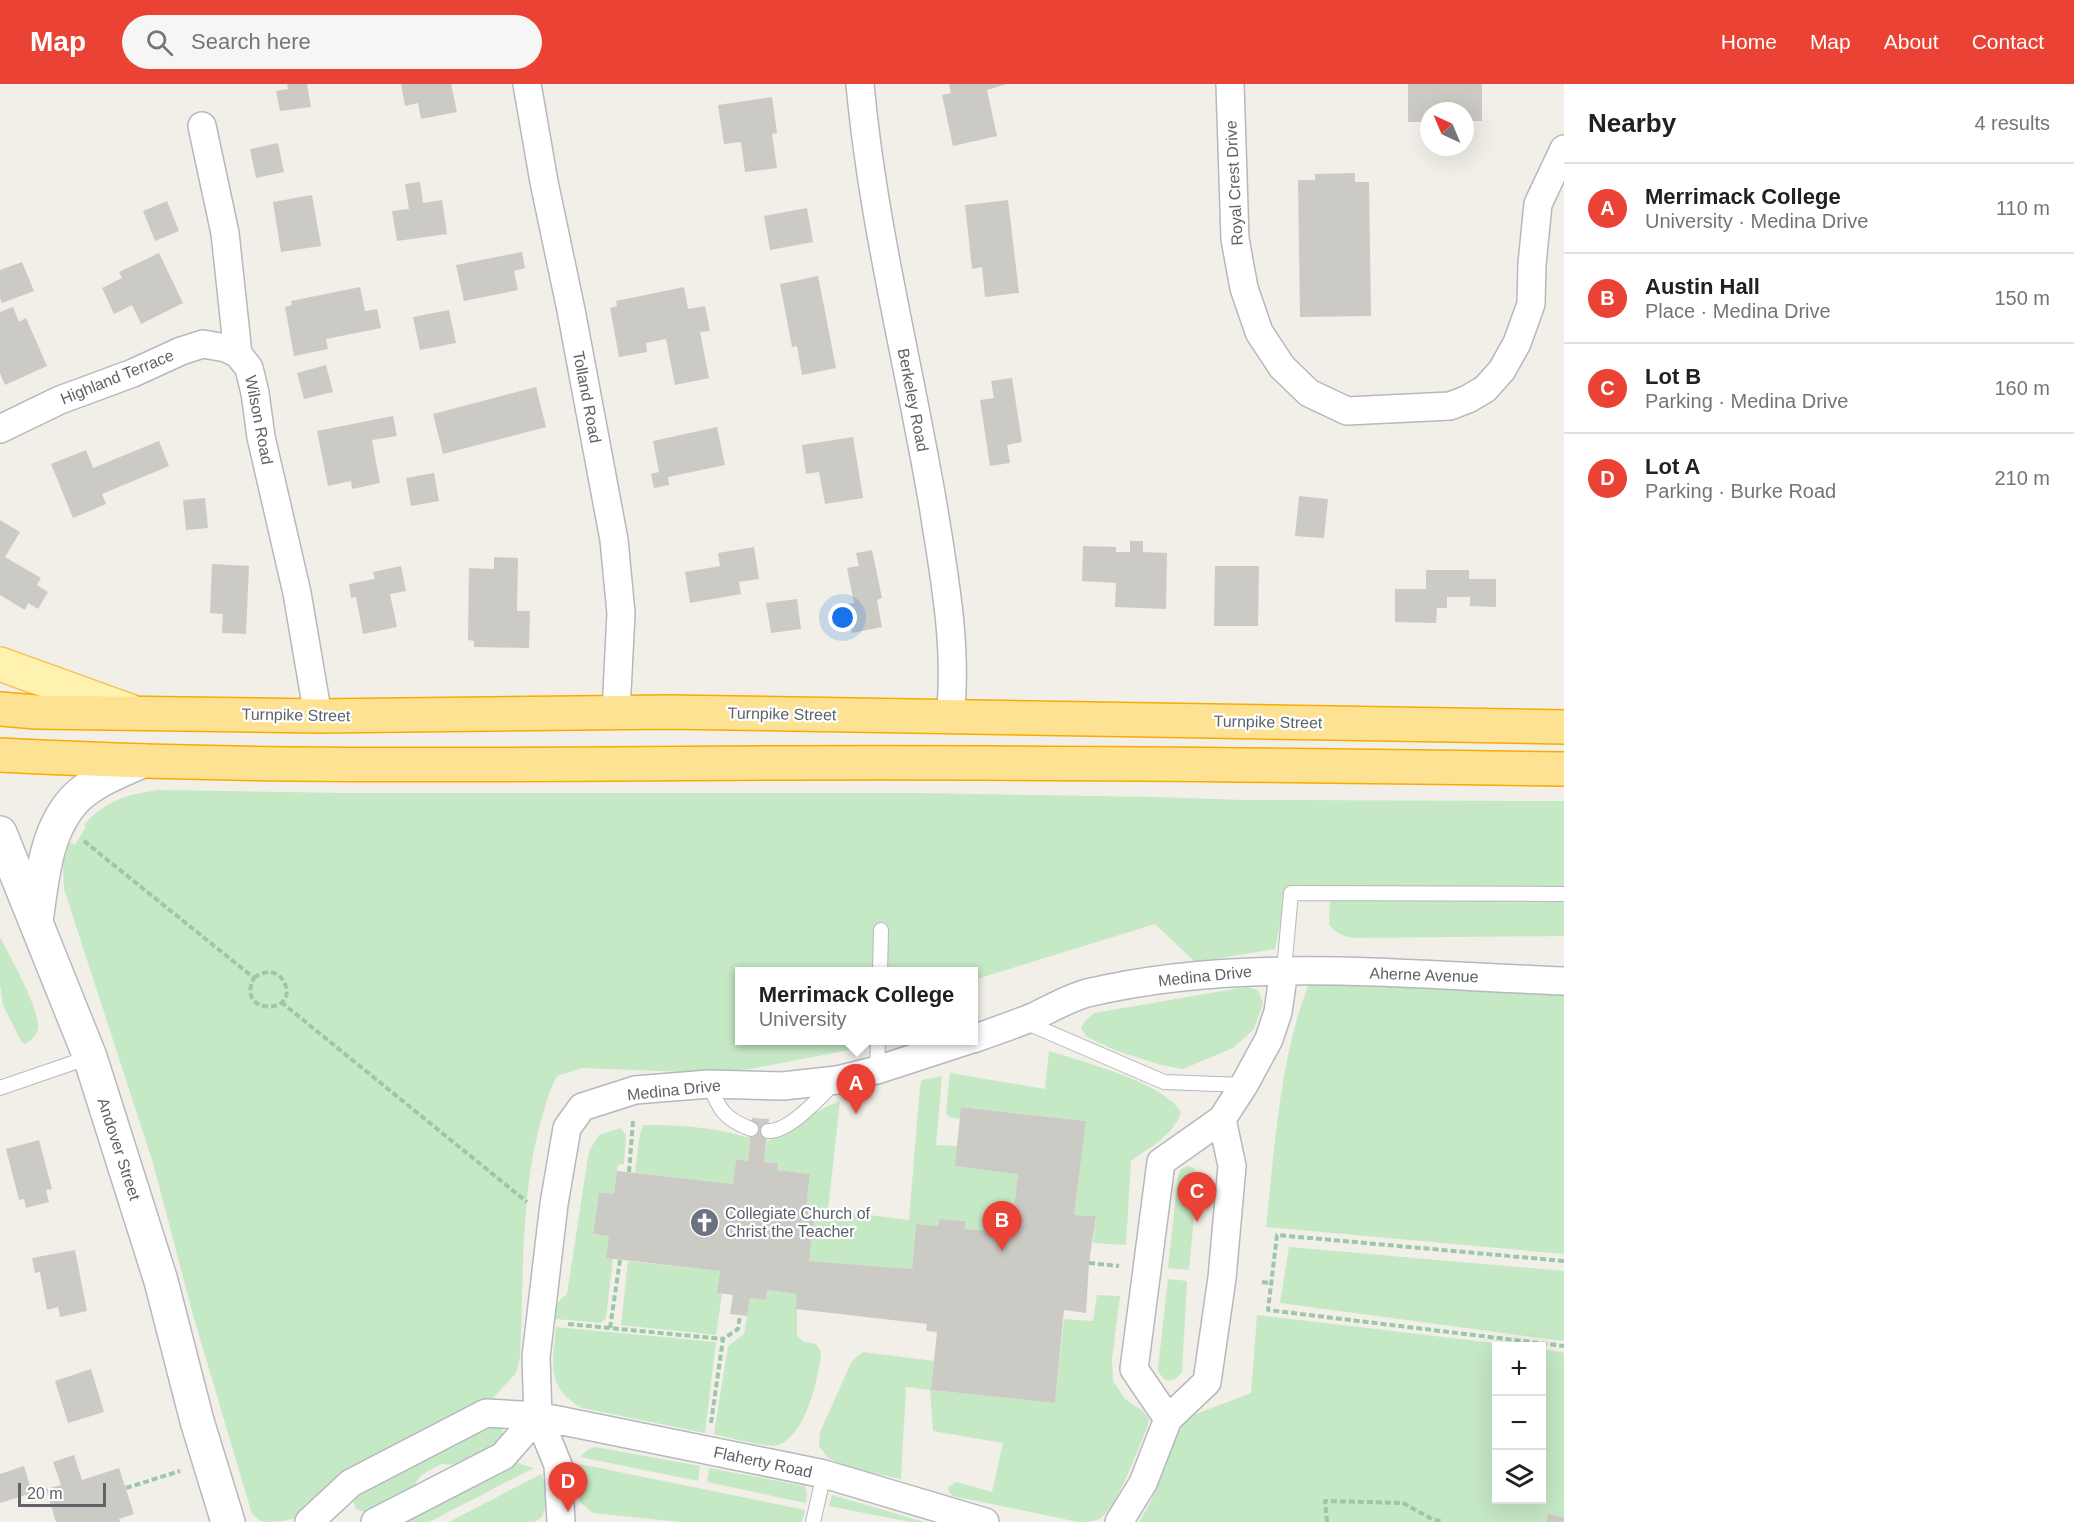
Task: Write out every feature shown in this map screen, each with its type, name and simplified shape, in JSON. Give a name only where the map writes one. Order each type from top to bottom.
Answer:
[{"type":"highway","name":"Turnpike Street","points":[[0,709],[36,712],[318,716],[616,712],[1564,727]]},
{"type":"highway","points":[[0,755],[306,765],[1021,762],[1564,769]]},
{"type":"main road","points":[[0,664],[135,712]]},
{"type":"main road","points":[[36,922],[54,830],[77,798],[104,779],[142,761]]},
{"type":"main road","name":"Andover Street","points":[[0,833],[90,1057],[160,1281],[228,1522]]},
{"type":"street","name":"Tolland Road","points":[[527,84],[614,540],[621,613],[616,712]]},
{"type":"street","name":"Berkeley Road","points":[[860,84],[864,132],[875,206],[927,472],[947,597],[954,684],[950,717]]},
{"type":"street","name":"Royal Crest Drive","points":[[1230,84],[1235,239],[1244,288],[1259,332],[1282,367],[1309,393],[1347,411],[1450,406],[1485,389],[1502,370],[1517,343],[1532,304],[1532,264],[1538,204],[1564,149]]},
{"type":"street","name":"Wilson Road","points":[[202,126],[225,233],[238,354],[249,368],[255,393],[261,437],[297,593],[318,716]]},
{"type":"street","name":"Highland Terrace","points":[[0,429],[60,400],[203,344],[226,348],[238,354]]},
{"type":"street","name":"Aherne Avenue","points":[[1284,970],[1564,981]]},
{"type":"street","name":"Medina Drive","points":[[978,1037],[1023,1021],[1084,994],[1149,982],[1221,973],[1284,970]]},
{"type":"street","points":[[1168,1419],[1134,1369],[1161,1162],[1222,1119],[1269,1039],[1278,1012],[1284,970]]},
{"type":"street","name":"Medina Drive","points":[[538,1416],[536,1357],[554,1204],[567,1128],[582,1107],[635,1090],[709,1084],[783,1086],[837,1080],[955,1045]]},
{"type":"street","points":[[1119,1522],[1143,1483],[1168,1419],[1207,1382],[1222,1278],[1232,1166],[1222,1119]]},
{"type":"street","name":"Flaherty Road","points":[[309,1522],[351,1483],[486,1413],[538,1416],[824,1474],[985,1522]]},
{"type":"street","points":[[375,1522],[503,1456],[538,1416],[558,1465],[561,1522]]},
{"type":"lane","points":[[1284,970],[1291,893],[1564,894]]},
{"type":"lane","points":[[880,967],[881,930]]},
{"type":"lane","points":[[1023,1021],[1164,1082],[1244,1084]]},
{"type":"lane","points":[[877,1070],[878,1045]]},
{"type":"lane","points":[[0,1088],[90,1057]]},
{"type":"lane","points":[[768,1131],[773,1131],[809,1108],[837,1080]]},
{"type":"lane","points":[[709,1084],[719,1109],[734,1122],[751,1129]]},
{"type":"lane","points":[[813,1522],[824,1474]]},
{"type":"path","points":[[83,840],[254,978]]},
{"type":"path","points":[[267,972],[276,973],[284,981],[285,997],[278,1006],[268,1008],[254,1000],[250,992],[250,985],[254,978],[267,972]]},
{"type":"path","points":[[281,1002],[527,1202],[554,1204]]},
{"type":"path","points":[[629,1172],[635,1090]]},
{"type":"path","points":[[1564,1262],[1277,1235],[1268,1310],[1564,1346]]},
{"type":"path","points":[[610,1328],[620,1260]]},
{"type":"path","points":[[1089,1263],[1124,1267]]},
{"type":"path","points":[[1262,1282],[1271,1283]]},
{"type":"path","points":[[540,1321],[723,1339],[738,1329],[740,1315]]},
{"type":"path","points":[[710,1432],[723,1339]]},
{"type":"path","points":[[126,1488],[211,1467]]},
{"type":"path","points":[[1328,1522],[1325,1501],[1402,1503],[1443,1522]]},
{"type":"green space","points":[[158,790],[342,793],[918,793],[1244,800],[1564,801],[1564,936],[1354,938],[1340,934],[1329,924],[1330,898],[1285,898],[1275,949],[1195,962],[1155,924],[978,978],[978,967],[735,967],[735,1045],[874,1045],[750,1069],[714,1073],[582,1068],[557,1076],[539,1128],[529,1184],[524,1242],[520,1357],[516,1373],[491,1400],[333,1481],[325,1489],[313,1509],[307,1513],[286,1520],[264,1522],[252,1514],[193,1315],[153,1163],[64,889],[63,864],[69,842],[75,845],[86,827],[84,825],[100,810],[117,800]]},
{"type":"green space","points":[[0,937],[23,981],[37,1016],[37,1032],[24,1044],[3,1005],[0,984]]},
{"type":"green space","points":[[1564,977],[1564,1254],[1266,1227],[1284,1075],[1290,1044],[1308,986],[1321,980]]},
{"type":"green space","points":[[1246,987],[1258,990],[1263,1003],[1254,1029],[1233,1048],[1183,1069],[1161,1065],[1117,1051],[1087,1037],[1081,1028],[1094,1013]]},
{"type":"green space","points":[[1049,1051],[1140,1082],[1172,1101],[1181,1112],[1167,1134],[1131,1161],[1126,1245],[1093,1243],[1096,1216],[1074,1215],[1086,1121],[962,1107],[960,1119],[949,1117],[946,1113],[950,1073],[1045,1089]]},
{"type":"green space","points":[[942,1076],[936,1145],[957,1146],[1018,1174],[1011,1232],[965,1229],[965,1221],[939,1219],[938,1226],[916,1224],[912,1269],[809,1261],[814,1210],[806,1209],[810,1174],[777,1170],[778,1163],[764,1162],[767,1141],[840,1101],[828,1210],[909,1220],[920,1087],[922,1080]]},
{"type":"green space","points":[[644,1125],[697,1127],[750,1138],[748,1161],[736,1159],[733,1184],[635,1173],[640,1133]]},
{"type":"green space","points":[[621,1128],[626,1135],[624,1164],[618,1165],[614,1194],[599,1192],[593,1234],[609,1236],[613,1259],[606,1318],[601,1323],[556,1319],[557,1305],[567,1294],[589,1151],[599,1135]]},
{"type":"green space","points":[[1188,1166],[1194,1168],[1198,1174],[1189,1270],[1168,1268],[1178,1176],[1181,1169]]},
{"type":"green space","points":[[1289,1247],[1564,1271],[1564,1341],[1280,1303]]},
{"type":"green space","points":[[628,1261],[720,1271],[717,1293],[722,1294],[716,1335],[621,1325]]},
{"type":"green space","points":[[1168,1279],[1187,1281],[1182,1372],[1172,1380],[1162,1377],[1158,1369]]},
{"type":"green space","points":[[767,1290],[797,1294],[797,1336],[804,1342],[816,1344],[821,1352],[813,1392],[802,1422],[794,1434],[784,1442],[773,1446],[714,1434],[728,1346],[744,1334],[750,1298],[766,1300]]},
{"type":"green space","points":[[1097,1295],[1120,1296],[1112,1359],[1113,1381],[1125,1399],[1143,1411],[1149,1419],[1121,1489],[1101,1518],[1078,1522],[953,1496],[948,1487],[956,1482],[992,1492],[1003,1443],[933,1431],[930,1390],[906,1387],[901,1479],[850,1468],[828,1458],[819,1446],[820,1432],[852,1361],[863,1352],[934,1361],[931,1390],[1055,1403],[1064,1319],[1093,1321]]},
{"type":"green space","points":[[1257,1315],[1492,1343],[1492,1504],[1546,1504],[1546,1350],[1562,1352],[1564,1354],[1564,1517],[1548,1514],[1546,1522],[1139,1522],[1158,1485],[1184,1421],[1188,1417],[1251,1393]]},
{"type":"green space","points":[[556,1327],[716,1342],[705,1433],[582,1408],[570,1400],[557,1383],[554,1374]]},
{"type":"green space","points":[[495,1423],[502,1428],[504,1440],[463,1465],[441,1464],[421,1475],[409,1493],[367,1513],[356,1509],[353,1501],[355,1495]]},
{"type":"green space","points":[[595,1447],[700,1466],[698,1481],[580,1457],[587,1450]]},
{"type":"green space","points":[[518,1463],[534,1468],[429,1522],[396,1522],[509,1464]]},
{"type":"green space","points":[[580,1464],[805,1510],[802,1522],[680,1522],[593,1513],[580,1502],[573,1473],[574,1466]]},
{"type":"green space","points":[[709,1468],[805,1486],[806,1503],[707,1482]]},
{"type":"green space","points":[[541,1474],[545,1485],[546,1502],[541,1518],[534,1522],[449,1522]]},
{"type":"green space","points":[[832,1495],[924,1522],[910,1522],[829,1506]]},
{"type":"building","points":[[287,84],[307,84],[311,107],[280,111],[276,91],[288,89]]},
{"type":"building","points":[[401,84],[451,84],[457,112],[421,119],[418,103],[405,106]]},
{"type":"building","points":[[949,84],[1007,84],[987,90],[997,136],[953,146],[942,95],[951,93]]},
{"type":"building","points":[[1408,84],[1482,84],[1482,121],[1474,121],[1474,102],[1420,102],[1420,122],[1408,122]]},
{"type":"building","points":[[772,97],[777,133],[772,134],[777,168],[745,172],[741,142],[724,144],[718,105]]},
{"type":"building","points":[[278,143],[284,172],[256,178],[250,149]]},
{"type":"building","points":[[1355,173],[1355,182],[1369,182],[1371,316],[1300,317],[1298,180],[1315,180],[1315,174]]},
{"type":"building","points":[[420,182],[423,203],[442,200],[447,234],[397,241],[392,211],[409,209],[405,184]]},
{"type":"building","points":[[312,195],[321,246],[281,252],[273,202]]},
{"type":"building","points":[[1008,200],[1019,293],[985,297],[982,267],[972,269],[965,205]]},
{"type":"building","points":[[167,201],[179,231],[155,241],[143,211]]},
{"type":"building","points":[[807,208],[813,242],[770,250],[764,216]]},
{"type":"building","points":[[522,252],[525,268],[514,271],[518,290],[464,301],[456,265]]},
{"type":"building","points":[[159,253],[183,303],[141,324],[132,305],[114,314],[102,288],[122,278],[119,272]]},
{"type":"building","points":[[22,262],[34,291],[2,303],[0,270]]},
{"type":"building","points":[[818,276],[836,368],[802,375],[797,346],[792,347],[780,284]]},
{"type":"building","points":[[360,287],[365,311],[377,309],[381,328],[326,339],[328,349],[294,356],[285,307],[292,305],[291,301]]},
{"type":"building","points":[[684,287],[688,309],[705,306],[710,331],[700,332],[709,378],[675,385],[666,339],[646,343],[647,352],[619,357],[610,308],[617,306],[616,301]]},
{"type":"building","points":[[13,307],[19,322],[26,318],[47,366],[5,385],[0,373],[0,312]]},
{"type":"building","points":[[449,310],[456,343],[420,350],[413,317]]},
{"type":"building","points":[[326,365],[333,392],[304,399],[297,373]]},
{"type":"building","points":[[1012,378],[1022,442],[1007,445],[1010,463],[990,466],[980,400],[994,398],[991,381]]},
{"type":"building","points":[[536,387],[546,427],[443,454],[433,414]]},
{"type":"building","points":[[393,416],[397,436],[372,440],[380,483],[352,489],[351,481],[328,486],[317,431]]},
{"type":"building","points":[[717,427],[725,465],[668,477],[669,485],[654,488],[651,474],[659,472],[653,441]]},
{"type":"building","points":[[853,437],[863,498],[825,504],[819,472],[806,474],[802,445]]},
{"type":"building","points":[[159,441],[169,466],[102,494],[106,504],[73,518],[51,464],[86,450],[93,468]]},
{"type":"building","points":[[434,473],[439,501],[411,506],[406,478]]},
{"type":"building","points":[[1299,496],[1328,499],[1324,538],[1295,536]]},
{"type":"building","points":[[205,498],[208,528],[186,530],[183,500]]},
{"type":"building","points":[[0,520],[20,532],[5,557],[41,578],[37,585],[48,592],[38,609],[28,603],[25,610],[0,595]]},
{"type":"building","points":[[1130,541],[1143,541],[1143,552],[1167,553],[1166,609],[1115,607],[1116,583],[1082,581],[1083,546],[1116,547],[1116,552],[1130,552]]},
{"type":"building","points":[[754,547],[759,579],[739,582],[741,594],[690,603],[685,572],[720,566],[718,553]]},
{"type":"building","points":[[872,550],[882,598],[877,600],[882,627],[852,633],[846,604],[854,603],[847,568],[859,566],[856,553]]},
{"type":"building","points":[[494,557],[518,558],[517,611],[530,611],[529,648],[474,647],[474,641],[468,640],[469,568],[494,569]]},
{"type":"building","points":[[212,564],[249,566],[246,634],[222,633],[223,614],[210,613]]},
{"type":"building","points":[[401,566],[406,591],[390,594],[397,627],[363,634],[356,597],[351,598],[349,584],[375,579],[373,572]]},
{"type":"building","points":[[1215,566],[1259,566],[1258,626],[1214,626]]},
{"type":"building","points":[[1426,570],[1469,570],[1469,579],[1496,579],[1496,607],[1470,606],[1470,597],[1447,597],[1447,608],[1437,608],[1436,623],[1395,622],[1395,589],[1426,589]]},
{"type":"building","points":[[797,599],[801,629],[771,633],[766,603]]},
{"type":"building","points":[[961,1107],[1086,1121],[1074,1215],[1096,1216],[1089,1263],[1086,1313],[1064,1310],[1055,1403],[931,1390],[937,1332],[926,1331],[927,1324],[796,1309],[797,1294],[767,1290],[766,1300],[750,1298],[747,1316],[730,1314],[733,1295],[717,1293],[720,1271],[606,1258],[609,1236],[593,1234],[599,1192],[614,1194],[617,1171],[733,1184],[736,1159],[748,1161],[752,1118],[769,1119],[764,1162],[778,1163],[777,1170],[810,1174],[806,1209],[815,1210],[809,1261],[912,1269],[916,1224],[938,1226],[939,1219],[965,1221],[965,1229],[1011,1232],[1018,1174],[955,1166]]},
{"type":"building","points":[[39,1140],[52,1189],[46,1190],[49,1202],[26,1208],[24,1199],[19,1200],[6,1149]]},
{"type":"building","points":[[75,1250],[87,1311],[60,1317],[58,1307],[47,1310],[40,1272],[35,1273],[32,1258]]},
{"type":"building","points":[[91,1369],[104,1412],[68,1423],[55,1381]]},
{"type":"building","points":[[74,1455],[82,1480],[119,1468],[134,1514],[119,1519],[120,1522],[56,1522],[46,1489],[61,1485],[53,1462]]},
{"type":"building","points":[[24,1466],[32,1493],[0,1503],[0,1474]]},
{"type":"building","points":[[1548,1514],[1564,1517],[1564,1522],[1546,1522]]},
{"type":"place","name":"Merrimack College","points":[[856,1114]]},
{"type":"place","name":"Collegiate Church of Christ the Teacher","points":[[704,1222]]},
{"type":"place","name":"Lot B","points":[[1197,1222]]},
{"type":"place","name":"Austin Hall","points":[[1002,1251]]},
{"type":"place","name":"Lot A","points":[[568,1512]]}]
